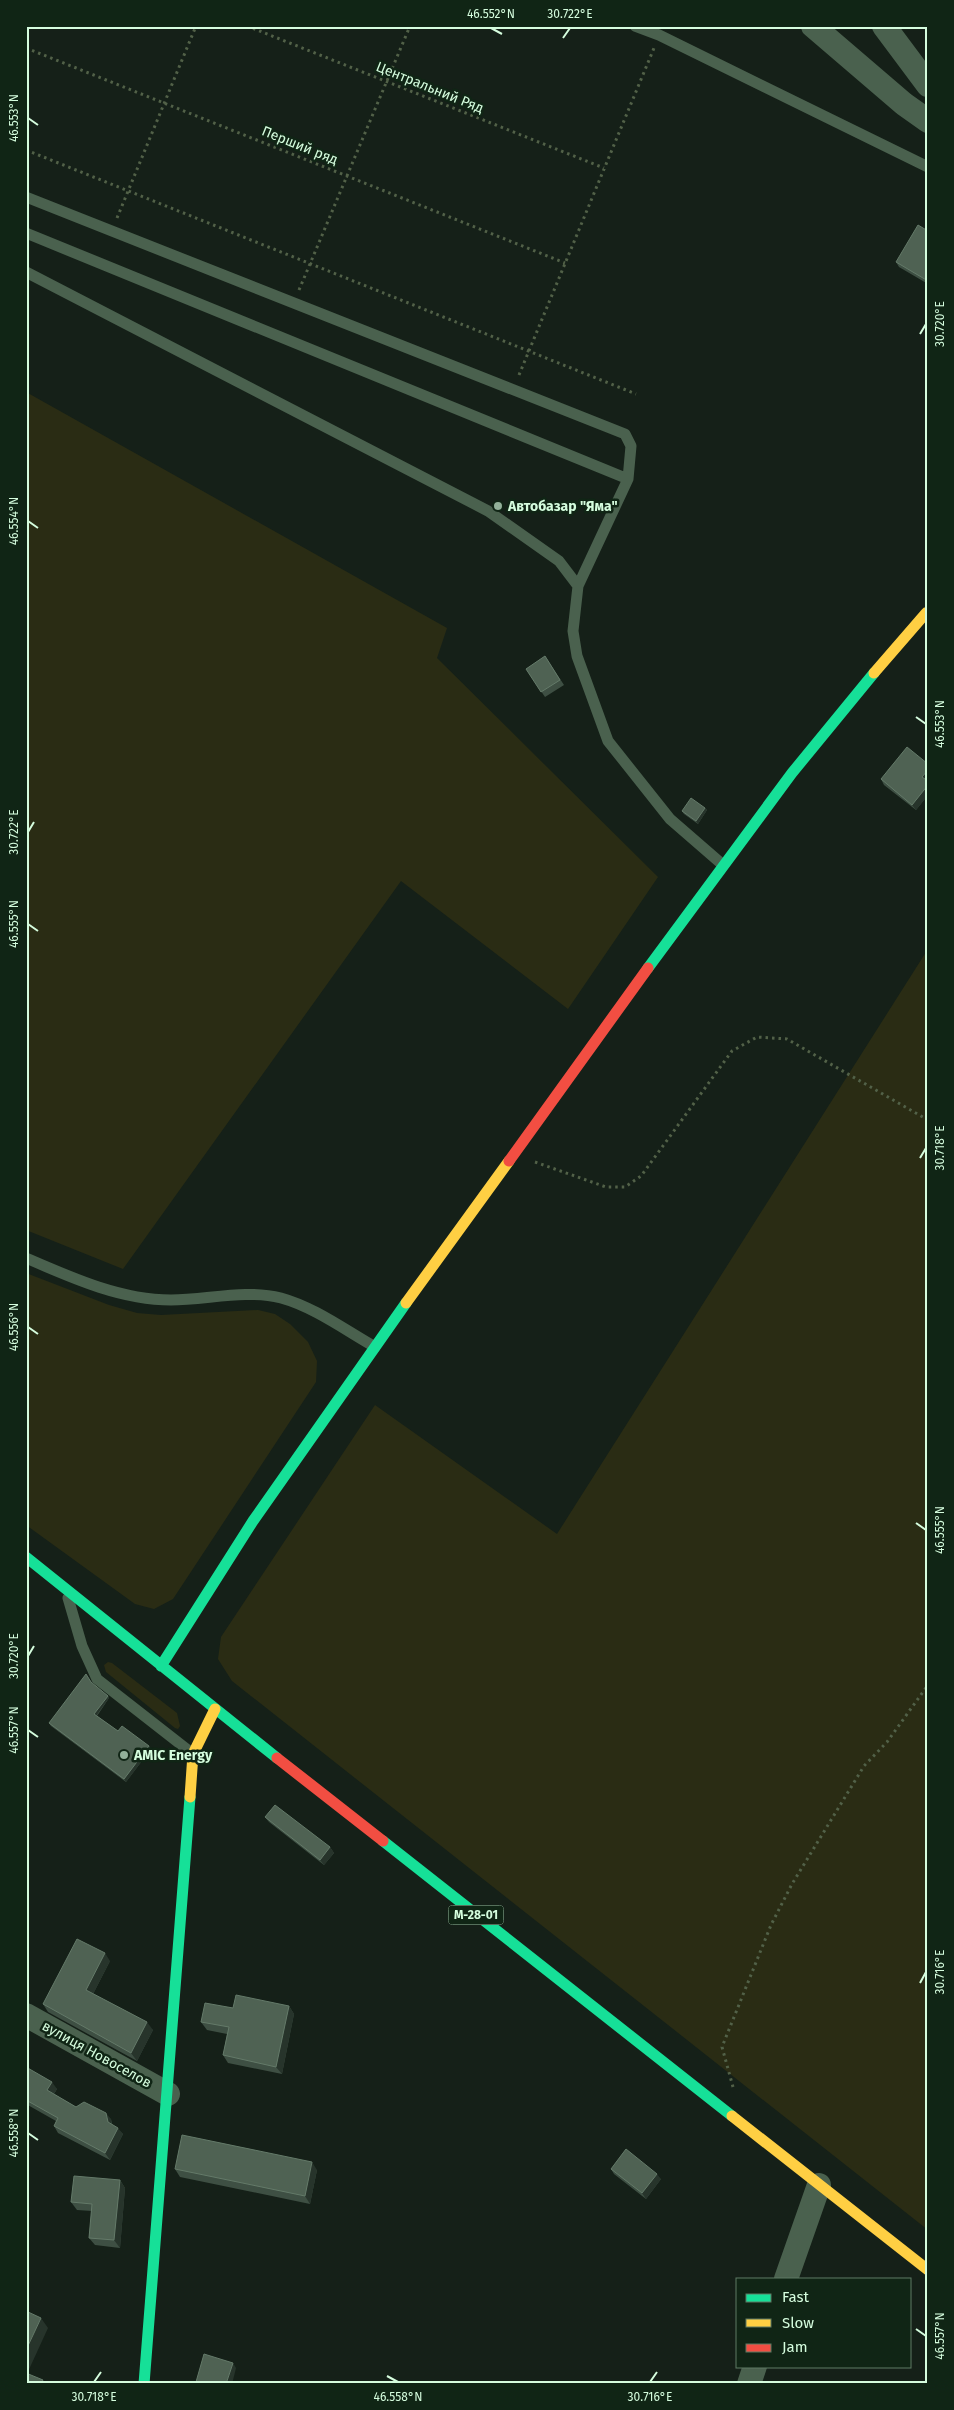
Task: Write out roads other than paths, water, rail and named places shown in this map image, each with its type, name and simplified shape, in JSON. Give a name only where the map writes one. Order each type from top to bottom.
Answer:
[{"type":"main road","points":[[161,1666],[265,1503],[375,1347],[723,865],[793,771],[875,669],[927,613]]},
{"type":"main road","name":"М-28-01","points":[[26,1557],[215,1709],[928,2270]]},
{"type":"main road","points":[[144,2384],[193,1754],[215,1709]]},
{"type":"street","points":[[813,26],[904,104],[928,121]]},
{"type":"street","points":[[884,26],[928,85]]},
{"type":"street","name":"вулиця Новоселов","points":[[26,2015],[168,2094]]},
{"type":"street","points":[[786,2278],[819,2185]]},
{"type":"street","points":[[749,2384],[754,2368]]},
{"type":"lane","points":[[635,26],[928,167]]},
{"type":"lane","points":[[26,196],[625,434],[631,446],[628,479],[578,586],[574,631],[577,656],[608,741],[670,819],[723,865]]},
{"type":"lane","points":[[26,233],[628,479]]},
{"type":"lane","points":[[26,272],[488,511],[560,562],[578,586]]},
{"type":"lane","points":[[26,1258],[114,1292],[145,1299],[172,1300],[261,1295],[280,1298],[301,1305],[375,1347]]},
{"type":"lane","points":[[65,1589],[82,1646],[97,1678],[193,1754]]},
{"type":"place","name":"Автобазар \"Яма\"","points":[[498,506]]},
{"type":"place","name":"AMIC Energy","points":[[124,1755]]}]
